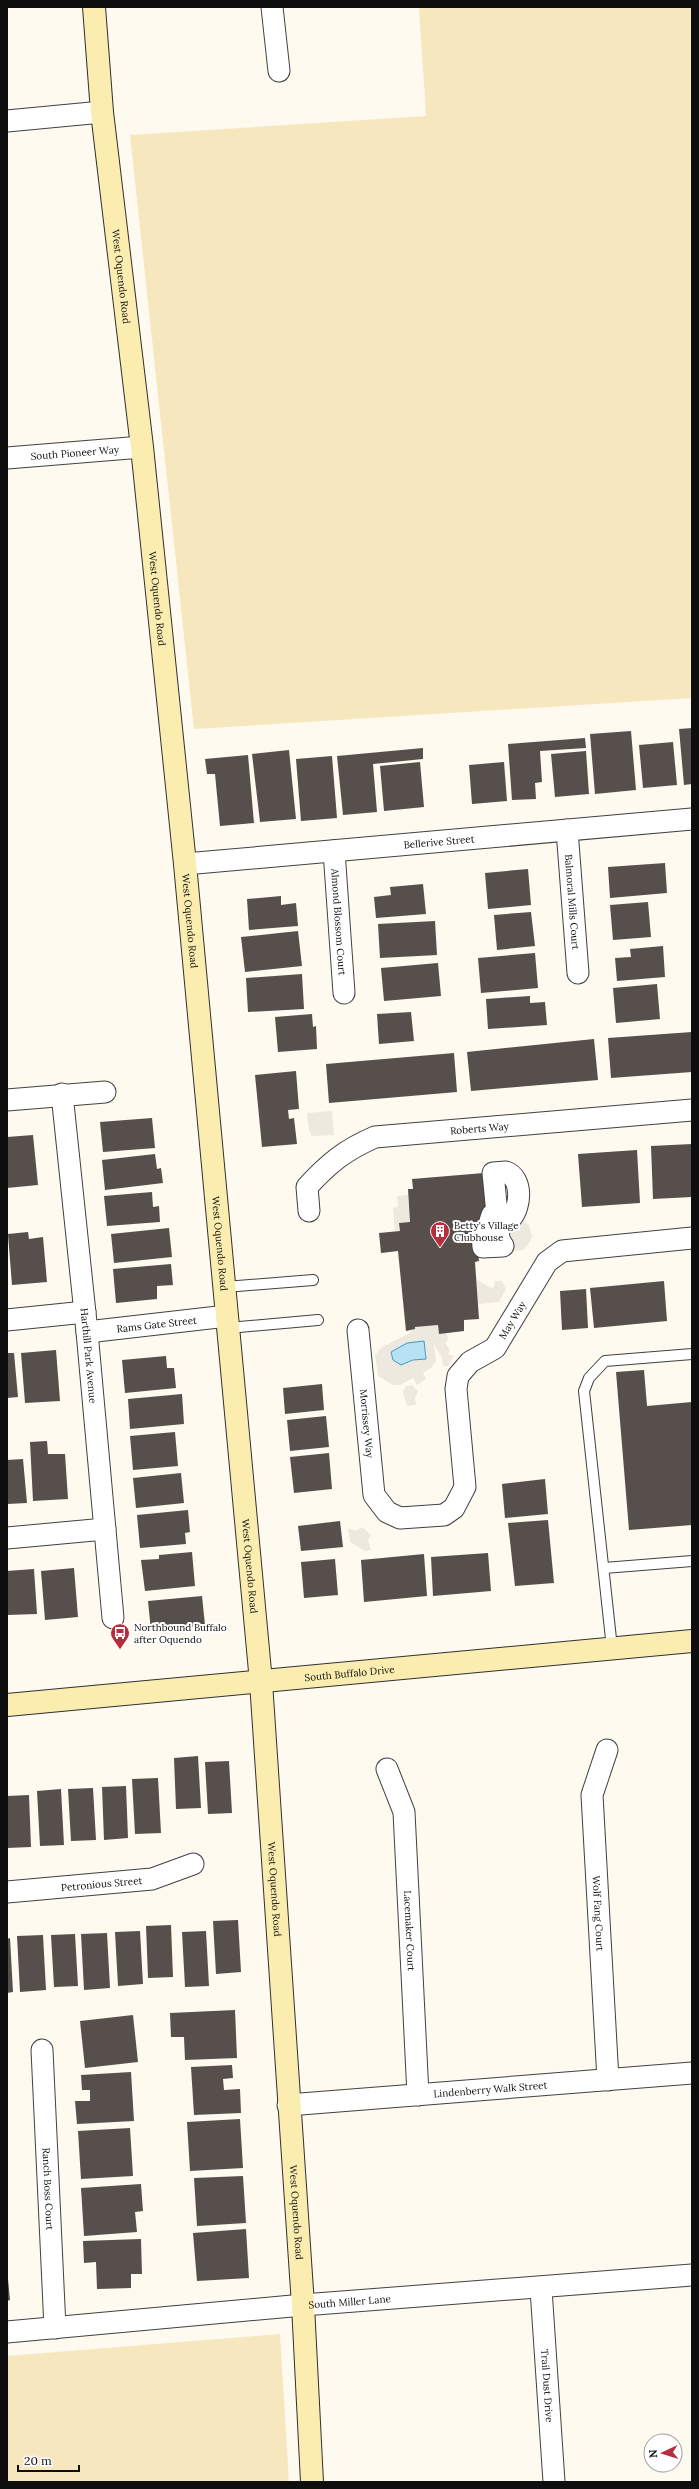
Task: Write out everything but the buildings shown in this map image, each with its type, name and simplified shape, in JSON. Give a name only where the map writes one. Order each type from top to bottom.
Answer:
[{"type":"street","name":"West Oquendo Road","points":[[94,7],[102,112],[142,447],[185,864],[225,1287],[260,1682],[303,2305],[312,2482]]},
{"type":"street","points":[[272,7],[279,71]]},
{"type":"street","points":[[7,121],[102,112]]},
{"type":"street","name":"South Pioneer Way","points":[[7,458],[142,447]]},
{"type":"street","name":"Bellerive Street","points":[[185,864],[692,819]]},
{"type":"street","name":"Balmoral Mills Court","points":[[567,830],[578,973]]},
{"type":"street","name":"Almond Blossom Court","points":[[334,851],[344,993]]},
{"type":"street","points":[[7,1100],[62,1094],[105,1092]]},
{"type":"street","name":"Harthill Park Avenue","points":[[62,1094],[86,1322],[113,1618]]},
{"type":"street","name":"Roberts Way","points":[[308,1211],[307,1188],[327,1166],[349,1149],[375,1137],[692,1110]]},
{"type":"street","name":"May Way","points":[[387,1512],[400,1518],[444,1515],[454,1508],[465,1488],[456,1389],[458,1376],[470,1362],[495,1348],[547,1262],[562,1251],[692,1238]]},
{"type":"street","name":"Rams Gate Street","points":[[7,1320],[86,1322],[227,1322]]},
{"type":"street","name":"Morrissey Way","points":[[358,1330],[374,1495],[387,1512]]},
{"type":"street","points":[[7,1538],[105,1529]]},
{"type":"street","name":"South Buffalo Drive","points":[[7,1705],[692,1641]]},
{"type":"street","name":"Wolf Fang Court","points":[[607,1750],[592,1795],[608,2080]]},
{"type":"street","name":"Lacemaker Court","points":[[387,1769],[404,1812],[418,2095]]},
{"type":"street","name":"Petronious Street","points":[[7,1892],[152,1879],[193,1864]]},
{"type":"street","name":"Ranch Boss Court","points":[[42,2050],[55,2328]]},
{"type":"street","name":"Lindenberry Walk Street","points":[[288,2105],[692,2073]]},
{"type":"street","name":"South Miller Lane","points":[[7,2332],[303,2305],[541,2289],[692,2275]]},
{"type":"street","name":"Trail Dust Drive","points":[[541,2289],[554,2482]]},
{"type":"lane","points":[[225,1287],[313,1280]]},
{"type":"lane","points":[[227,1322],[318,1320]]},
{"type":"lane","points":[[612,1648],[584,1391],[589,1378],[605,1361],[692,1354]]},
{"type":"lane","points":[[604,1568],[692,1561]]},
{"type":"sand","points":[[419,7],[692,7],[692,698],[194,729],[130,135],[426,116]]},
{"type":"sand","points":[[280,2334],[289,2482],[7,2482],[7,2356]]},
{"type":"shaded area","points":[[332,1111],[334,1135],[312,1136],[309,1130],[307,1113]]},
{"type":"shaded area","points":[[408,1195],[410,1222],[400,1223],[400,1231],[395,1231],[393,1208],[398,1207],[397,1196]]},
{"type":"shaded area","points":[[518,1218],[529,1225],[532,1236],[530,1242],[523,1250],[512,1251],[501,1225]]},
{"type":"shaded area","points":[[476,1279],[493,1289],[495,1281],[502,1281],[506,1289],[499,1302],[478,1304]]},
{"type":"shaded area","points":[[438,1325],[439,1334],[447,1333],[448,1340],[445,1342],[450,1351],[448,1354],[454,1356],[448,1366],[443,1366],[442,1358],[434,1344],[436,1361],[431,1368],[423,1373],[426,1379],[417,1385],[413,1378],[400,1385],[393,1385],[378,1376],[375,1355],[382,1347],[410,1333],[415,1327]],"holes":[[[425,1349],[427,1354],[406,1364],[396,1363]]]},
{"type":"shaded area","points":[[412,1385],[418,1391],[415,1398],[416,1405],[407,1406],[403,1392],[406,1386]]},
{"type":"shaded area","points":[[362,1527],[371,1535],[368,1540],[371,1550],[365,1551],[350,1542],[348,1528],[356,1531]]},
{"type":"water","points":[[424,1341],[426,1359],[413,1360],[401,1365],[393,1360],[391,1352],[407,1343]]},
{"type":"place","name":"Betty's Village Clubhouse","points":[[440,1248]]},
{"type":"place","name":"Northbound Buffalo after Oquendo","points":[[120,1650]]}]
